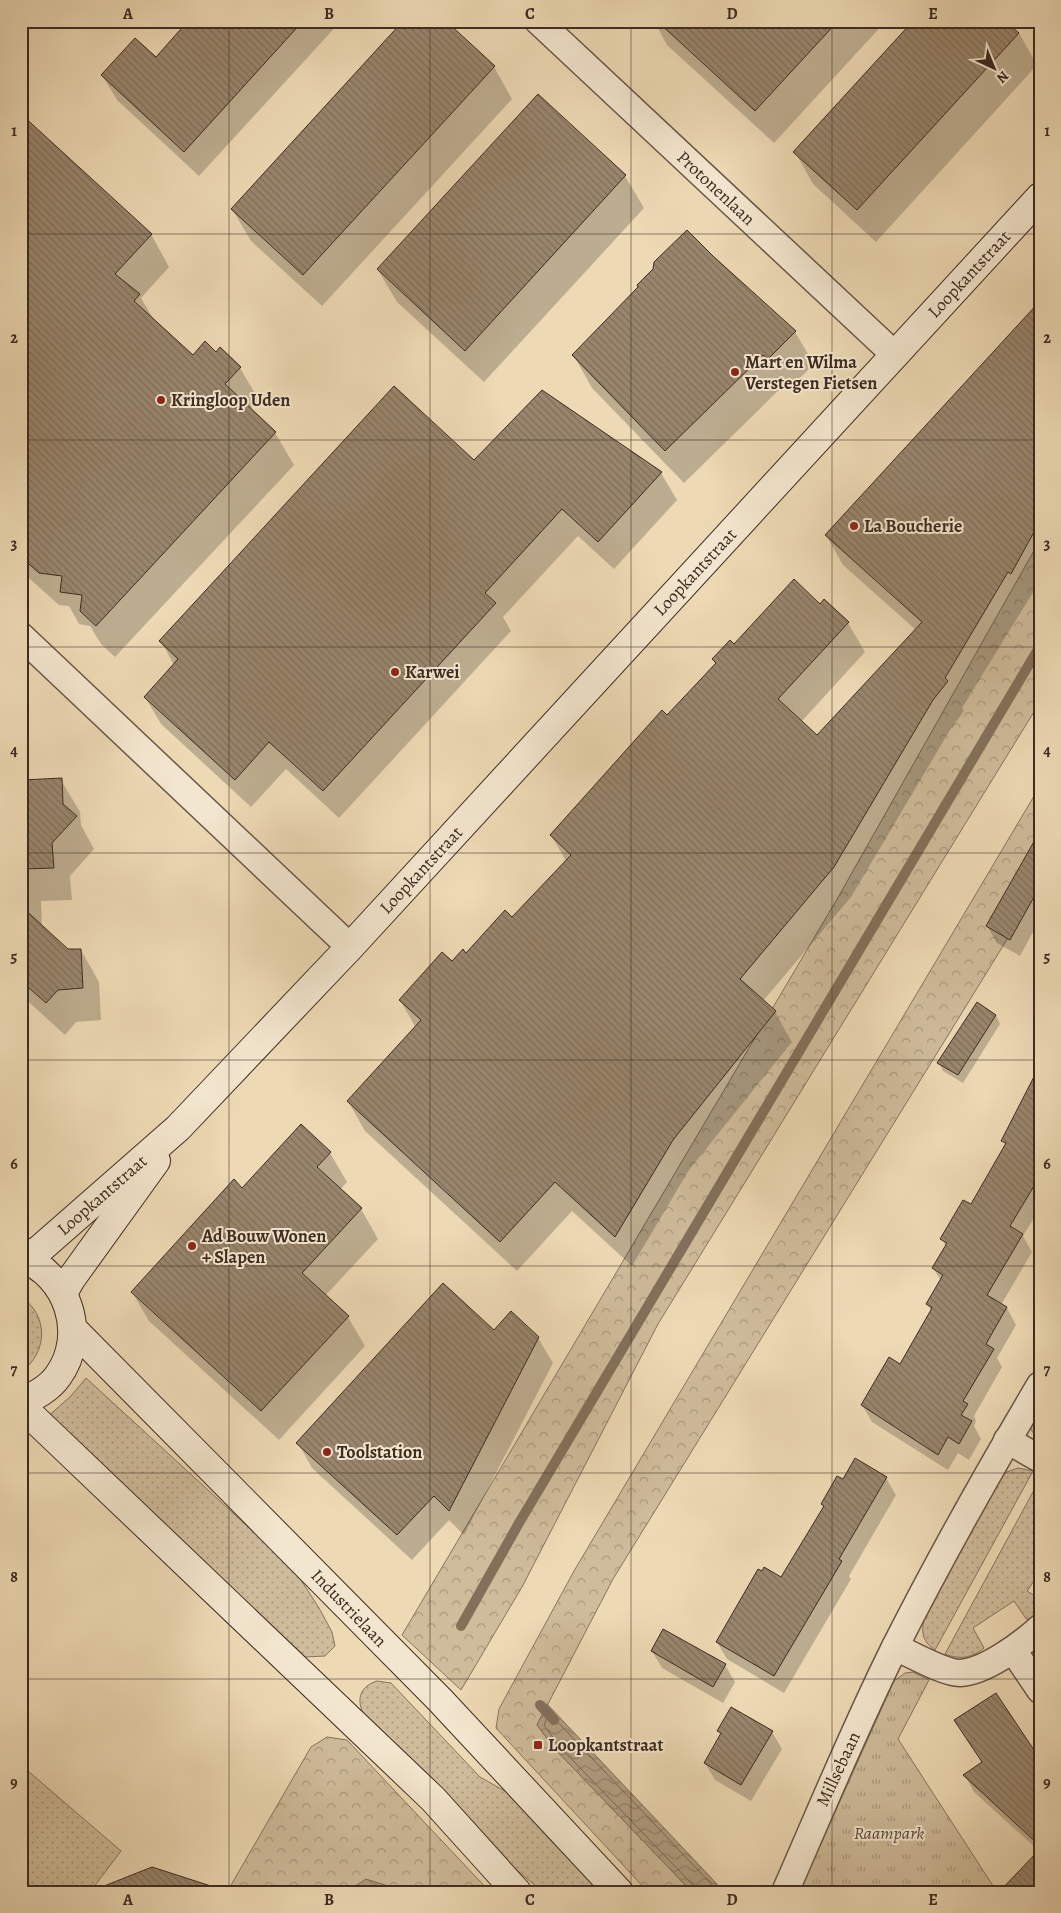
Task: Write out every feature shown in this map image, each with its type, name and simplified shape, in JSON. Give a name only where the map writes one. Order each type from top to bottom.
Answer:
[{"type":"street","name":"Protonenlaan","points":[[538,21],[895,355]]},
{"type":"street","name":"Loopkantstraat","points":[[23,1259],[40,1249],[178,1128],[350,947],[1040,197]]},
{"type":"street","points":[[21,636],[350,947]]},
{"type":"street","name":"Loopkantstraat","points":[[63,1294],[71,1279],[126,1205],[178,1128]]},
{"type":"street","points":[[23,1259],[47,1272],[63,1294],[70,1311],[73,1329],[69,1354],[59,1376],[41,1393],[21,1404],[433,1799],[517,1892]]},
{"type":"street","name":"Industrielaan","points":[[73,1329],[440,1700],[619,1892]]},
{"type":"street","name":"Millsebaan","points":[[785,1892],[818,1812],[895,1647],[1007,1440],[1040,1385]]},
{"type":"street","points":[[1007,1440],[1040,1459]]},
{"type":"street","points":[[895,1647],[959,1673],[978,1668],[1013,1650],[1040,1628]]},
{"type":"street","points":[[1013,1650],[1040,1690]]},
{"type":"green space","points":[[1040,540],[1040,702],[658,1324],[522,1587],[461,1690],[402,1635],[840,894]]},
{"type":"green space","points":[[1040,786],[1040,886],[613,1579],[537,1725],[554,1748],[692,1892],[648,1892],[496,1728],[499,1709],[574,1571]]},
{"type":"green space","points":[[21,1297],[37,1314],[42,1334],[36,1355],[21,1372]]},
{"type":"green space","points":[[86,1378],[294,1569],[332,1632],[335,1646],[325,1656],[305,1657],[46,1418],[71,1396]]},
{"type":"green space","points":[[1040,1409],[1040,1441],[1031,1430],[1032,1422]]},
{"type":"green space","points":[[1018,1468],[1033,1471],[935,1650],[925,1640],[924,1620],[999,1479],[1004,1473]]},
{"type":"green space","points":[[1040,1479],[1040,1499],[1037,1500],[1040,1513],[1040,1572],[1027,1591],[1040,1599],[1040,1613],[1027,1620],[1014,1601],[973,1628],[984,1648],[975,1654],[965,1657],[945,1654]]},
{"type":"green space","name":"Raampark","points":[[913,1672],[929,1680],[898,1739],[997,1892],[799,1892],[894,1681],[905,1673]]},
{"type":"green space","points":[[377,1681],[391,1683],[480,1777],[524,1802],[607,1892],[543,1892],[501,1857],[363,1713],[360,1702],[361,1693],[367,1686]]},
{"type":"green space","points":[[327,1737],[347,1740],[490,1892],[398,1892],[385,1885],[366,1880],[346,1892],[227,1892],[311,1747]]},
{"type":"green space","points":[[21,1765],[121,1851],[90,1892],[21,1892]]},
{"type":"water","points":[[547,1704],[717,1884],[721,1892],[692,1892],[554,1748],[537,1725]]},
{"type":"water","points":[[366,1879],[385,1885],[398,1892],[346,1892]]},
{"type":"building","points":[[188,21],[303,21],[184,152],[101,75],[135,38],[156,57]]},
{"type":"building","points":[[403,21],[446,21],[495,66],[303,275],[231,209]]},
{"type":"building","points":[[657,21],[838,21],[755,111]]},
{"type":"building","points":[[913,21],[1005,21],[1019,33],[857,210],[793,152]]},
{"type":"building","points":[[538,94],[626,175],[465,351],[377,269]]},
{"type":"building","points":[[21,114],[152,234],[115,274],[140,294],[134,301],[193,355],[205,341],[216,352],[220,347],[241,367],[225,384],[276,432],[96,626],[80,611],[82,595],[60,592],[62,576],[39,573],[21,557]]},
{"type":"building","points":[[687,230],[796,331],[768,359],[763,355],[665,451],[572,355],[638,287],[637,285],[653,269],[654,262]]},
{"type":"building","points":[[1040,301],[1040,521],[1011,574],[1008,572],[945,678],[948,681],[933,700],[834,867],[740,979],[776,1011],[673,1140],[615,1237],[555,1182],[500,1242],[347,1101],[421,1020],[399,1000],[442,952],[452,961],[463,949],[466,953],[505,910],[512,917],[571,855],[550,835],[662,710],[667,715],[716,663],[712,659],[730,640],[734,644],[794,579],[820,604],[824,599],[849,622],[778,699],[817,735],[922,622],[825,535]]},
{"type":"building","points":[[394,386],[474,460],[542,390],[662,472],[598,542],[562,509],[485,593],[496,603],[323,791],[269,742],[235,780],[144,697],[178,659],[159,641]]},
{"type":"building","points":[[62,778],[63,804],[77,816],[52,843],[54,868],[21,869],[22,780]]},
{"type":"building","points":[[1040,831],[1040,886],[1010,940],[986,926]]},
{"type":"building","points":[[21,906],[68,949],[81,949],[83,988],[58,990],[46,1003],[21,981]]},
{"type":"building","points":[[977,1002],[996,1015],[958,1075],[937,1063]]},
{"type":"building","points":[[1040,1065],[1040,1176],[1010,1226],[1023,1234],[987,1295],[1007,1307],[986,1344],[994,1349],[963,1401],[968,1404],[961,1415],[972,1421],[959,1444],[948,1437],[938,1455],[861,1405],[889,1357],[900,1364],[932,1308],[926,1304],[943,1275],[932,1268],[947,1243],[940,1239],[963,1200],[971,1204],[1006,1143],[1001,1141]]},
{"type":"building","points":[[301,1124],[331,1152],[317,1167],[362,1208],[302,1273],[349,1316],[261,1411],[131,1292],[234,1179],[242,1188]]},
{"type":"building","points":[[443,1283],[494,1330],[511,1311],[539,1337],[449,1511],[434,1496],[397,1535],[296,1443]]},
{"type":"building","points":[[855,1458],[887,1477],[839,1559],[842,1561],[774,1676],[716,1642],[758,1569],[762,1571],[764,1567],[781,1577],[824,1506],[821,1504],[837,1476],[843,1479]]},
{"type":"building","points":[[663,1629],[726,1664],[713,1687],[651,1651]]},
{"type":"building","points":[[996,1693],[1040,1759],[1040,1846],[963,1775],[982,1762],[954,1720]]},
{"type":"building","points":[[731,1707],[773,1731],[741,1785],[704,1763],[721,1733],[717,1731]]},
{"type":"building","points":[[1040,1849],[1040,1892],[999,1892]]},
{"type":"building","points":[[152,1867],[217,1888],[216,1892],[89,1892]]},
{"type":"waterway","points":[[461,1626],[519,1523],[1040,646]]},
{"type":"waterway","points":[[540,1705],[554,1720]]},
{"type":"place","name":"Mart en Wilma Verstegen Fietsen","points":[[735,372]]},
{"type":"place","name":"Kringloop Uden","points":[[161,400]]},
{"type":"place","name":"La Boucherie","points":[[854,526]]},
{"type":"place","name":"Karwei","points":[[395,672]]},
{"type":"place","name":"Ad Bouw Wonen + Slapen","points":[[192,1246]]},
{"type":"place","name":"Toolstation","points":[[327,1452]]},
{"type":"place","name":"Loopkantstraat","points":[[538,1745]]}]
